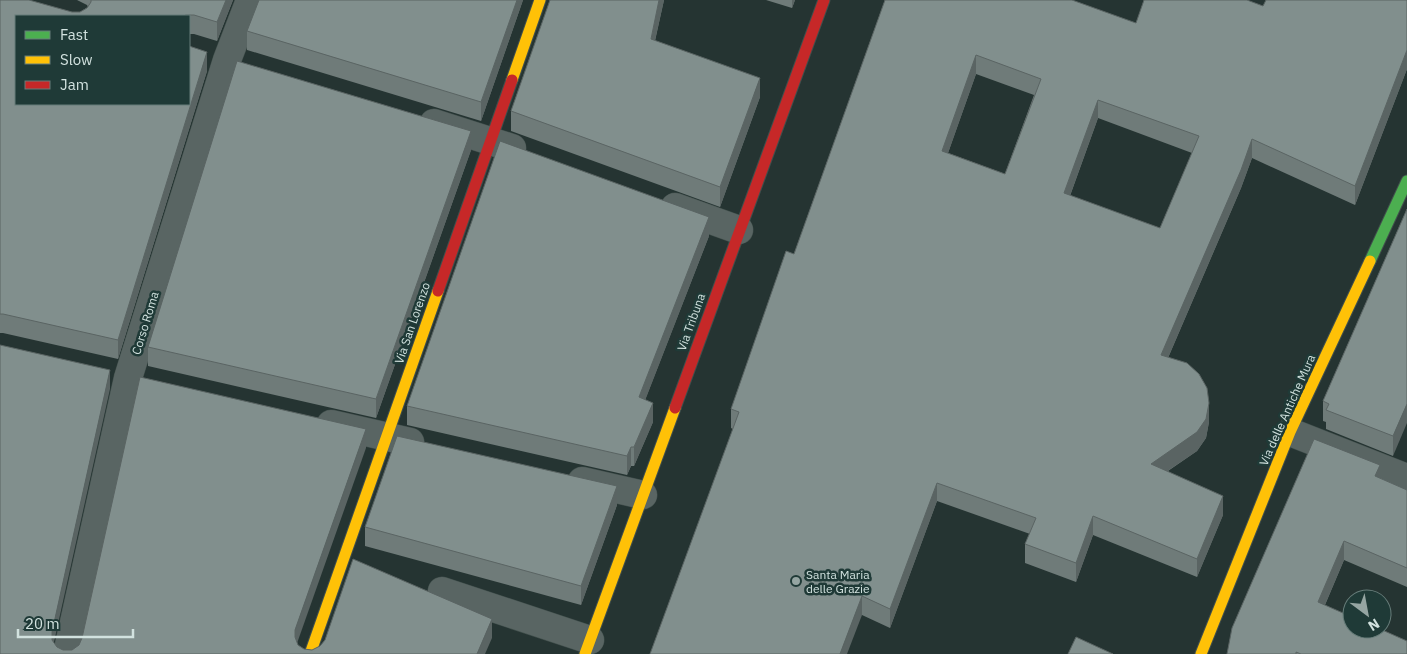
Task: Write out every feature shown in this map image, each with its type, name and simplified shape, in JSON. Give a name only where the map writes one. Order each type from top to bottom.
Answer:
[{"type":"main road","name":"Via San Lorenzo","points":[[310,654],[540,0]]},
{"type":"main road","name":"Via Tribuna","points":[[587,647],[824,0]]},
{"type":"main road","name":"Via delle Antiche Mura","points":[[1201,654],[1290,432],[1407,181]]},
{"type":"street","name":"Corso Roma","points":[[68,654],[138,380],[217,57],[250,0]]},
{"type":"street","points":[[217,57],[255,68]]},
{"type":"street","points":[[415,117],[491,140],[537,157]]},
{"type":"street","points":[[656,200],[739,230]]},
{"type":"street","points":[[100,372],[138,380]]},
{"type":"street","points":[[310,419],[434,447]]},
{"type":"street","points":[[1290,432],[1407,478]]},
{"type":"street","points":[[556,475],[643,495]]},
{"type":"street","points":[[442,591],[587,647]]},
{"type":"building","points":[[0,0],[29,0],[72,12],[80,12],[87,8],[91,0],[226,0],[217,22],[194,15],[15,15],[15,105],[190,105],[190,46],[207,52],[118,340],[0,314]]},
{"type":"building","points":[[259,0],[517,0],[481,102],[247,31]]},
{"type":"building","points":[[550,0],[659,0],[651,39],[760,78],[720,187],[511,111]]},
{"type":"building","points":[[885,0],[1072,0],[1136,23],[1144,0],[1247,0],[1263,6],[1266,0],[1407,0],[1407,50],[1355,186],[1252,139],[1241,170],[1161,355],[1187,363],[1199,374],[1207,388],[1209,403],[1206,419],[1197,432],[1151,464],[1223,496],[1197,559],[1093,516],[1076,563],[1025,544],[1036,518],[937,483],[890,609],[862,596],[840,654],[650,654],[739,412],[731,409],[786,251],[794,254]],"holes":[[[976,55],[1041,79],[1005,174],[942,151]],[[1098,100],[1199,136],[1160,228],[1064,193]]]},
{"type":"building","points":[[237,61],[471,131],[376,399],[148,347]]},
{"type":"building","points":[[500,141],[709,217],[639,397],[653,403],[634,447],[631,447],[627,456],[407,406]]},
{"type":"building","points":[[1407,209],[1407,404],[1393,436],[1326,410],[1329,404],[1323,401]]},
{"type":"building","points":[[0,345],[110,370],[52,632],[52,640],[57,647],[63,650],[72,650],[79,645],[82,638],[140,377],[366,429],[295,630],[298,645],[304,649],[312,650],[320,646],[325,640],[353,559],[492,619],[477,654],[0,654]]},
{"type":"building","points":[[397,436],[617,486],[581,586],[365,527]]},
{"type":"building","points":[[1314,439],[1380,465],[1375,476],[1407,490],[1407,568],[1344,541],[1318,602],[1342,613],[1342,639],[1392,639],[1392,634],[1407,641],[1407,654],[1301,654],[1296,652],[1296,654],[1227,654],[1232,628]]},
{"type":"building","points":[[1076,637],[1113,654],[1068,654]]},
{"type":"traffic: fast","points":[[1370,261],[1407,181]]},
{"type":"traffic: slow","points":[[512,80],[540,0]]},
{"type":"traffic: slow","points":[[1201,654],[1290,432],[1370,261]]},
{"type":"traffic: slow","points":[[310,654],[438,291]]},
{"type":"traffic: slow","points":[[585,654],[675,408]]},
{"type":"traffic: jam","points":[[675,408],[824,0]]},
{"type":"traffic: jam","points":[[438,291],[512,80]]},
{"type":"place","name":"Santa Maria delle Grazie","points":[[796,581]]}]
